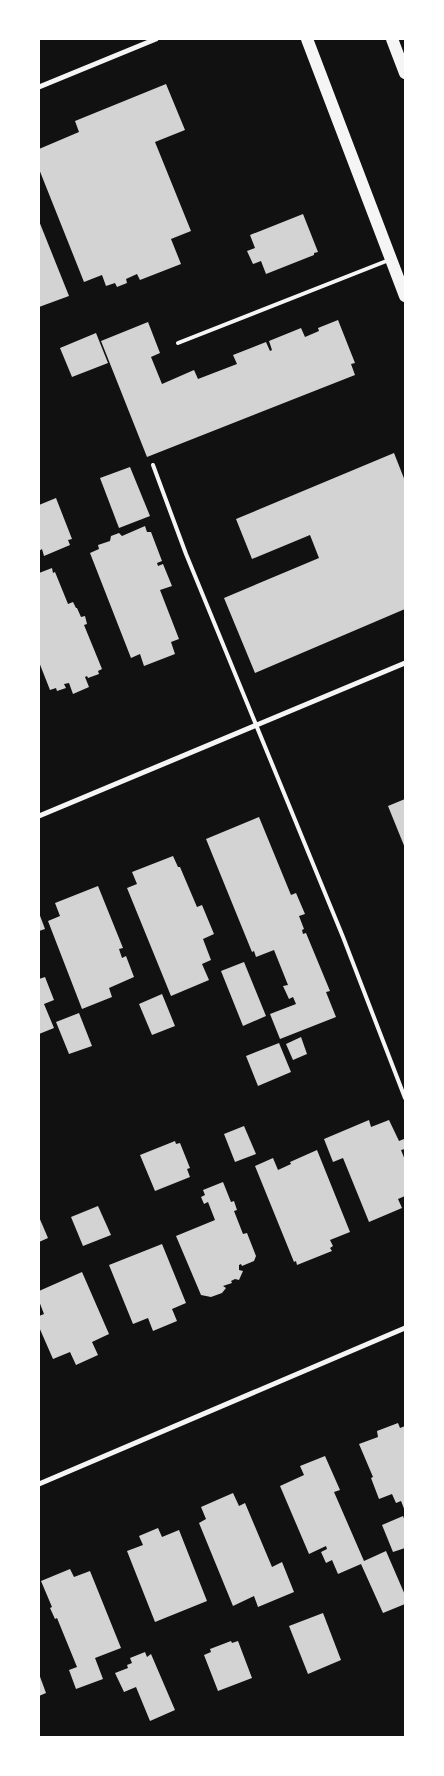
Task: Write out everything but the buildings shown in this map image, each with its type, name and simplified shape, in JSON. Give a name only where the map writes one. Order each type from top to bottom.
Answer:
[{"type":"main road","points":[[307,39],[405,296]]},
{"type":"main road","points":[[392,39],[405,73]]},
{"type":"street","points":[[39,86],[156,39]]},
{"type":"street","points":[[39,816],[405,663]]},
{"type":"street","points":[[39,1484],[405,1328]]},
{"type":"lane","points":[[178,343],[391,259]]},
{"type":"lane","points":[[153,466],[186,554],[343,937],[405,1098]]}]
